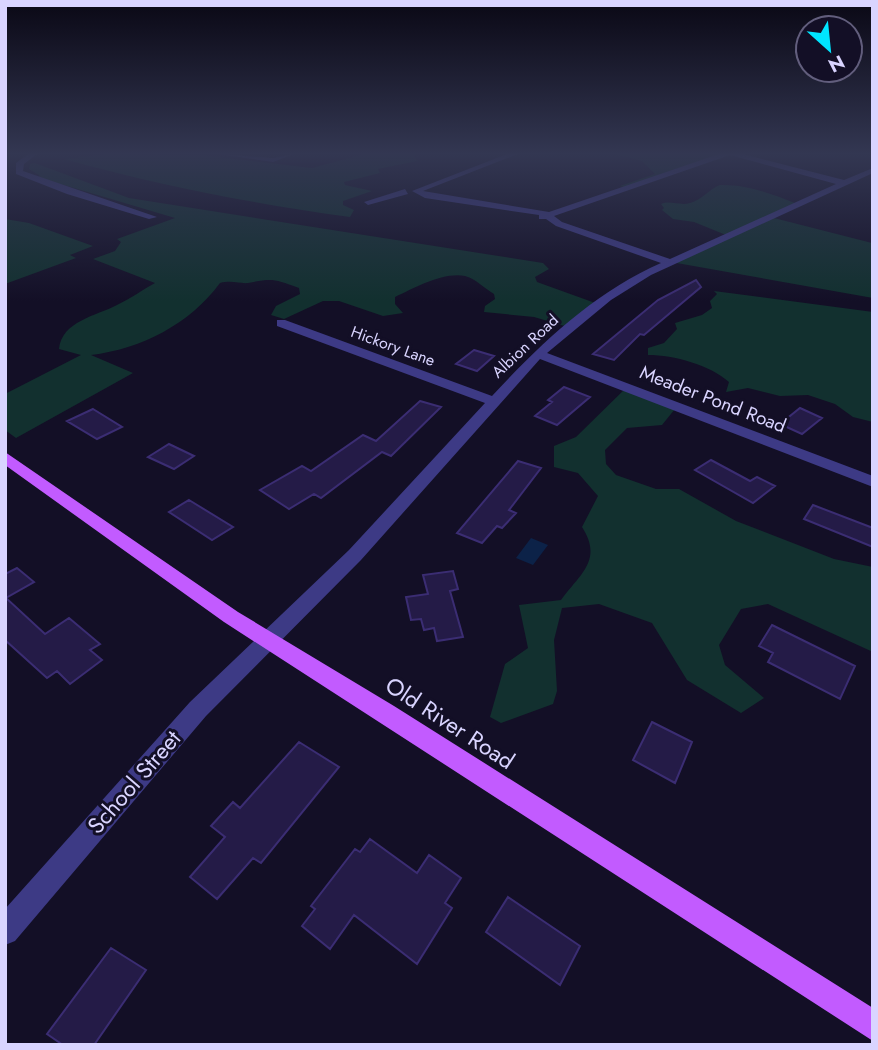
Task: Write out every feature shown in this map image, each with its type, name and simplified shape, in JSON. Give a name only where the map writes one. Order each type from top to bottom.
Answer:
[{"type":"main road","name":"Old River Road","points":[[5,457],[231,617],[873,1026]]},
{"type":"street","points":[[110,203],[152,217]]},
{"type":"street","points":[[456,203],[541,215],[578,203]]},
{"type":"street","points":[[471,203],[541,215],[576,203]]},
{"type":"street","name":"Albion Road","points":[[269,639],[355,555],[538,354],[607,298],[666,264],[800,203]]},
{"type":"street","points":[[541,215],[551,227],[666,264]]},
{"type":"street","name":"Hickory Lane","points":[[281,323],[493,401]]},
{"type":"street","name":"Meader Pond Road","points":[[538,354],[873,482]]},
{"type":"street","name":"School Street","points":[[5,931],[198,709],[269,639]]},
{"type":"green space","points":[[125,203],[161,203],[543,263],[549,269],[535,277],[537,282],[598,304],[568,327],[534,317],[484,312],[485,306],[495,299],[494,294],[472,279],[456,275],[429,282],[395,297],[395,304],[403,313],[383,316],[339,301],[323,301],[284,319],[271,315],[276,306],[300,294],[299,288],[274,280],[220,283],[194,311],[163,332],[128,347],[91,355],[133,373],[16,438],[5,430],[5,394],[81,355],[59,349],[66,332],[90,316],[122,303],[155,283],[93,259],[115,251],[121,242],[117,239],[175,218]]},
{"type":"green space","points":[[261,203],[343,203],[354,210],[350,217]]},
{"type":"green space","points":[[795,203],[770,217],[872,243],[873,298],[671,262],[726,235],[694,222],[673,219],[662,210],[664,208],[661,204]]},
{"type":"green space","points":[[5,219],[29,223],[93,246],[70,255],[76,258],[5,284]]},
{"type":"green space","points":[[714,291],[873,312],[873,422],[853,417],[835,404],[808,395],[780,396],[748,388],[726,392],[729,382],[702,366],[680,359],[648,355],[648,348],[664,343],[677,329],[675,323],[702,315],[712,308],[710,301],[717,294]]},
{"type":"green space","points":[[628,386],[679,404],[662,425],[627,428],[605,450],[606,464],[616,475],[656,489],[679,489],[736,521],[834,559],[873,567],[873,652],[768,604],[741,609],[719,645],[725,665],[764,698],[741,713],[687,680],[652,623],[599,604],[562,608],[554,640],[557,691],[553,704],[501,723],[490,717],[505,664],[528,648],[519,605],[561,600],[582,574],[590,557],[588,539],[582,527],[598,496],[578,473],[554,467],[554,446],[576,437]]},
{"type":"water","points":[[531,538],[548,545],[533,565],[516,558]]},
{"type":"building","points":[[696,280],[701,287],[644,335],[640,334],[614,360],[593,354],[658,300]]},
{"type":"building","points":[[474,350],[494,356],[477,371],[456,364]]},
{"type":"building","points":[[564,387],[590,397],[557,425],[535,416],[552,402],[548,400]]},
{"type":"building","points":[[420,401],[441,407],[391,456],[382,452],[321,498],[314,494],[289,509],[260,490],[302,466],[311,471],[363,435],[376,441]]},
{"type":"building","points":[[800,408],[822,418],[802,434],[780,424]]},
{"type":"building","points":[[93,409],[122,427],[97,439],[67,421]]},
{"type":"building","points":[[169,444],[194,456],[174,469],[148,457]]},
{"type":"building","points":[[711,460],[750,481],[757,477],[775,486],[753,503],[695,470]]},
{"type":"building","points":[[518,461],[541,468],[509,510],[516,513],[502,528],[497,526],[482,543],[457,533]]},
{"type":"building","points":[[189,500],[233,527],[212,540],[169,512]]},
{"type":"building","points":[[813,505],[873,528],[873,547],[804,519]]},
{"type":"building","points":[[17,568],[34,582],[6,598],[45,634],[69,618],[100,644],[90,650],[102,660],[70,684],[57,671],[47,678],[5,640],[5,574]]},
{"type":"building","points":[[453,571],[458,589],[450,591],[463,637],[437,641],[434,628],[424,630],[421,619],[411,620],[406,597],[428,594],[423,575]]},
{"type":"building","points":[[772,625],[855,666],[840,699],[768,662],[773,653],[759,646]]},
{"type":"building","points":[[652,722],[692,742],[675,783],[633,760]]},
{"type":"building","points":[[299,742],[339,767],[261,863],[253,858],[217,899],[190,877],[225,837],[211,826],[233,802],[240,808]]},
{"type":"building","points":[[370,839],[417,873],[429,855],[461,878],[445,903],[452,908],[417,964],[354,915],[330,949],[302,926],[315,909],[311,906],[355,849],[360,852]]},
{"type":"building","points":[[508,897],[580,946],[560,985],[486,932]]},
{"type":"building","points":[[111,948],[146,970],[94,1045],[63,1045],[47,1034]]}]
